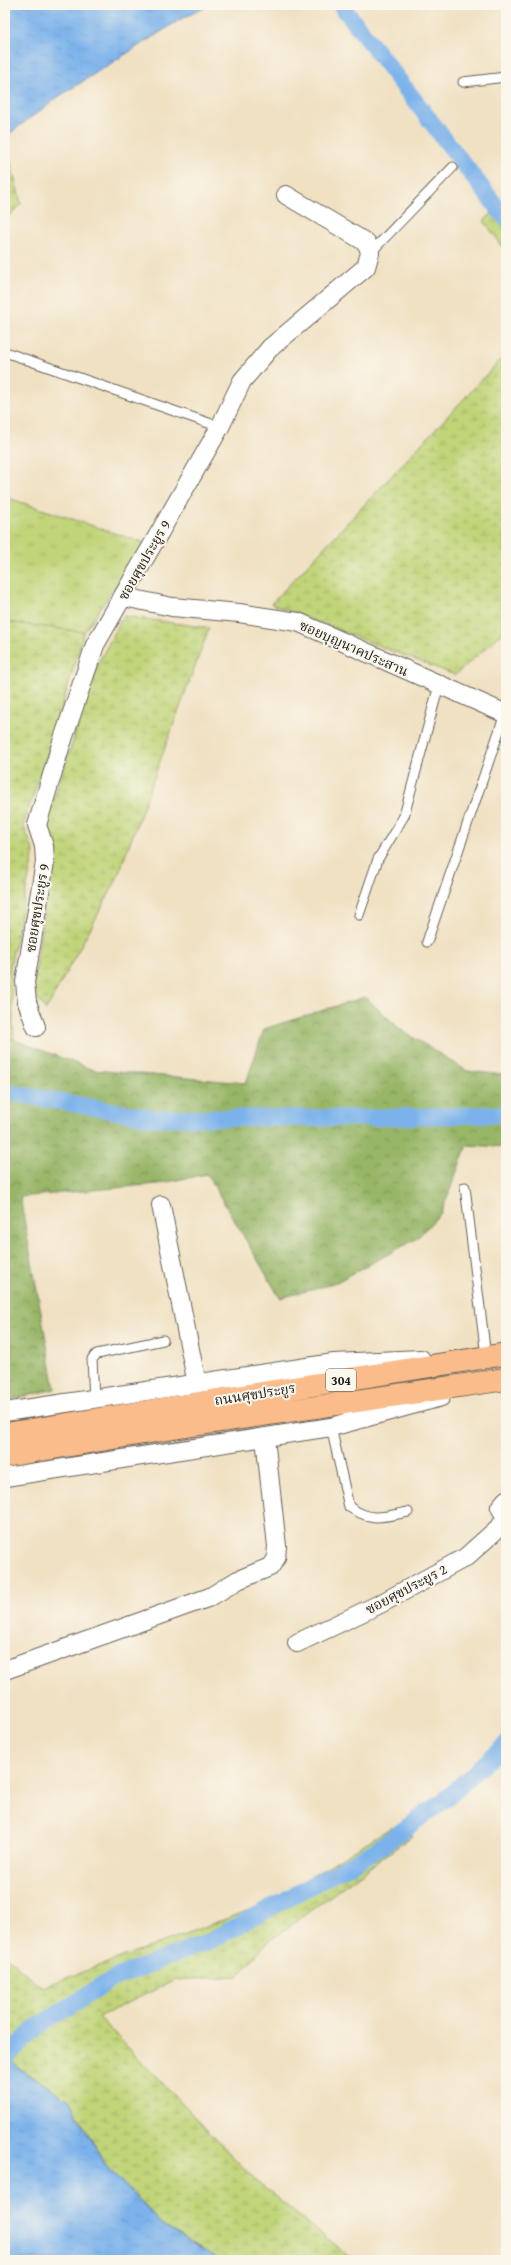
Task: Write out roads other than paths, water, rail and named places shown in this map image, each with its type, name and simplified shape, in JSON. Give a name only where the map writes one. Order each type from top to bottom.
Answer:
[{"type":"main road","name":"ถนนศุขประยูร","points":[[5,1456],[178,1416],[496,1355]]},
{"type":"main road","name":"ถนนศุขประยูร","points":[[5,1434],[503,1380]]},
{"type":"street","points":[[286,194],[367,243],[370,253]]},
{"type":"street","name":"ซอยศุขประยูร 9","points":[[36,1026],[27,1002],[25,982],[45,862],[44,846],[37,825],[60,748],[95,645],[124,597],[220,427],[242,381],[270,348],[366,267],[370,253]]},
{"type":"street","name":"ซอยบุญนาคประสาน","points":[[124,597],[172,607],[239,613],[298,622],[506,714]]},
{"type":"street","points":[[161,1205],[197,1384]]},
{"type":"street","points":[[5,1412],[334,1363],[496,1355]]},
{"type":"street","points":[[5,1477],[331,1427],[503,1380]]},
{"type":"street","points":[[5,1670],[210,1597],[238,1580],[270,1567],[276,1558],[277,1546],[265,1438]]},
{"type":"street","points":[[506,1500],[500,1507],[506,1518]]},
{"type":"street","name":"ซอยศุขประยูร 2","points":[[297,1643],[382,1603],[466,1557],[506,1521]]},
{"type":"lane","points":[[463,82],[506,78]]},
{"type":"lane","points":[[370,253],[453,167]]},
{"type":"lane","points":[[5,352],[220,427]]},
{"type":"lane","points":[[359,915],[378,859],[404,816],[439,685]]},
{"type":"lane","points":[[427,942],[506,714]]},
{"type":"lane","points":[[465,1187],[496,1355]]},
{"type":"lane","points":[[94,1399],[91,1368],[92,1359],[97,1354],[164,1340]]},
{"type":"lane","points":[[331,1427],[349,1507],[363,1516],[380,1518],[408,1512]]},
{"type":"water","points":[[5,5],[210,5],[181,19],[58,97],[5,137]]},
{"type":"water","points":[[5,2051],[19,2068],[69,2100],[106,2166],[162,2224],[219,2260],[5,2260]]},
{"type":"waterway","points":[[341,5],[506,219]]},
{"type":"waterway","points":[[5,1092],[154,1118],[365,1118],[506,1114]]},
{"type":"waterway","points":[[5,2059],[35,2028],[114,1978],[210,1941],[373,1852],[442,1802],[506,1744]]}]
